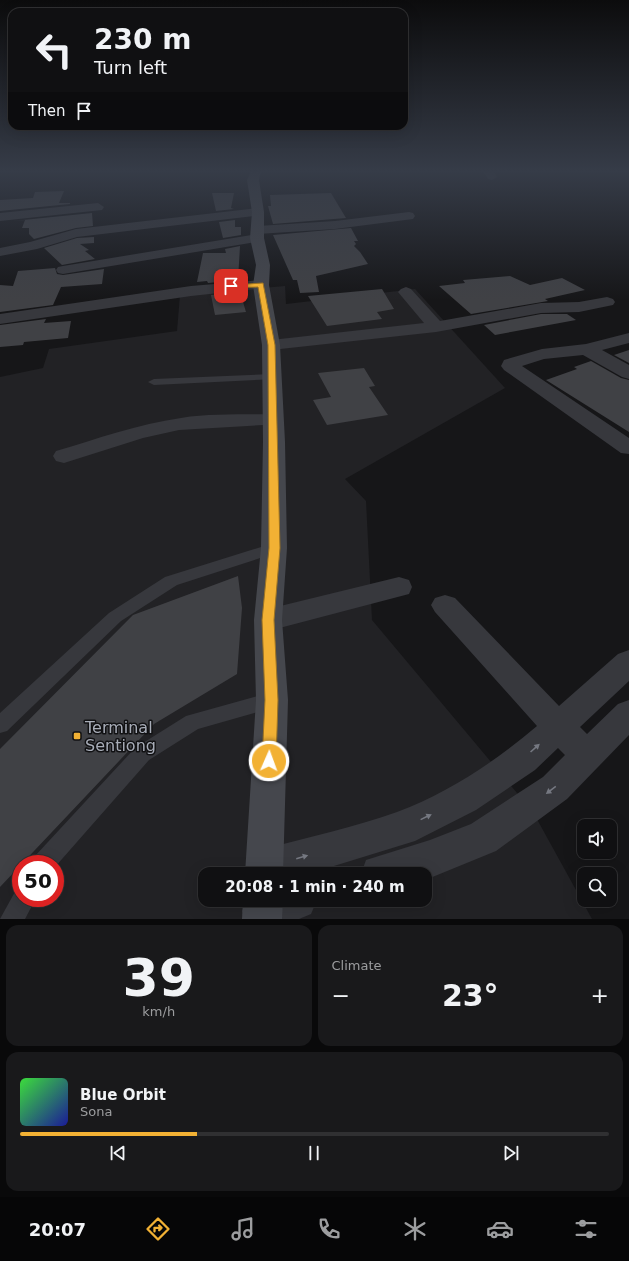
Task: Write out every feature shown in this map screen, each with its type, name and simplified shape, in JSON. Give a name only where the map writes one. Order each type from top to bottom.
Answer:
[{"type":"main road","points":[[258,214],[263,265],[261,285],[271,345],[274,480],[274,548],[268,620],[272,700],[269,867]]},
{"type":"street","points":[[0,217],[31,214]]},
{"type":"street","points":[[50,214],[57,224],[56,239]]},
{"type":"street","points":[[0,252],[32,246],[76,233],[242,214]]},
{"type":"street","points":[[63,270],[115,260],[261,239],[335,224],[409,216]]},
{"type":"street","points":[[305,240],[376,231]]},
{"type":"street","points":[[76,233],[115,260]]},
{"type":"street","points":[[32,246],[63,270],[73,282]]},
{"type":"street","points":[[0,319],[191,291],[261,285]]},
{"type":"street","points":[[406,292],[436,327]]},
{"type":"street","points":[[271,345],[436,327],[536,309],[579,307],[607,302]]},
{"type":"street","points":[[629,338],[586,349],[542,354],[510,364],[510,366],[629,448]]},
{"type":"street","points":[[586,349],[629,373]]},
{"type":"street","points":[[64,456],[133,435],[179,424],[207,421],[273,431]]},
{"type":"street","points":[[268,620],[399,587]]},
{"type":"street","points":[[445,605],[558,727],[587,755]]},
{"type":"street","points":[[325,867],[464,798],[523,759],[629,662]]},
{"type":"street","points":[[402,867],[483,838],[555,788],[629,714]]},
{"type":"lane","points":[[154,382],[272,377]]},
{"type":"lane","points":[[0,725],[115,617],[171,581],[274,548]]},
{"type":"lane","points":[[51,855],[142,754],[193,722],[272,700]]},
{"type":"lane","points":[[12,919],[19,907]]},
{"type":"shaded area","points":[[285,286],[286,304],[415,289],[505,388],[345,479],[366,501],[372,620],[533,812],[577,892],[577,907],[585,907],[592,919],[0,919],[0,377],[43,368],[49,349],[177,331],[180,295]]},
{"type":"building","points":[[92,214],[93,226],[76,228],[34,239],[29,234],[29,228],[22,228],[25,220],[13,221]]},
{"type":"building","points":[[270,214],[344,214],[346,218],[273,224]]},
{"type":"building","points":[[235,220],[235,227],[241,227],[241,235],[223,238],[219,222]]},
{"type":"building","points":[[351,228],[358,241],[354,241],[356,244],[354,246],[368,264],[316,276],[319,292],[300,293],[297,280],[293,280],[273,235]]},
{"type":"building","points":[[94,237],[94,243],[80,244],[89,250],[85,251],[95,259],[62,265],[44,248],[77,238]]},
{"type":"building","points":[[240,246],[238,280],[208,283],[207,281],[197,282],[203,253],[226,253],[225,249]]},
{"type":"building","points":[[55,268],[57,274],[63,275],[104,269],[102,284],[61,287],[53,305],[0,312],[0,285],[13,286],[18,271]]},
{"type":"building","points":[[510,276],[530,285],[562,278],[585,290],[545,299],[548,301],[471,314],[439,286],[465,283],[463,280]]},
{"type":"building","points":[[382,289],[394,309],[377,312],[382,319],[327,326],[308,296]]},
{"type":"building","points":[[240,292],[246,312],[215,315],[211,295]]},
{"type":"building","points":[[541,314],[567,314],[576,320],[495,335],[484,325]]},
{"type":"building","points":[[46,319],[44,323],[71,321],[68,338],[24,342],[23,345],[0,347],[0,325]]},
{"type":"building","points":[[629,350],[629,363],[614,355]]},
{"type":"building","points":[[591,361],[621,378],[629,380],[629,432],[546,380],[577,369],[574,367]]},
{"type":"building","points":[[364,368],[375,386],[369,387],[388,415],[327,425],[313,400],[331,397],[318,373]]},
{"type":"building","name":"Terminal Sentiong","points":[[238,576],[242,608],[237,674],[154,724],[30,855],[12,855],[12,874],[0,887],[0,749],[133,615]]},
{"type":"place","name":"Terminal Sentiong","points":[[77,736]]},
{"type":"route","points":[[231,286],[261,285],[271,345],[274,442],[274,548],[268,620],[272,700],[269,761]]}]
